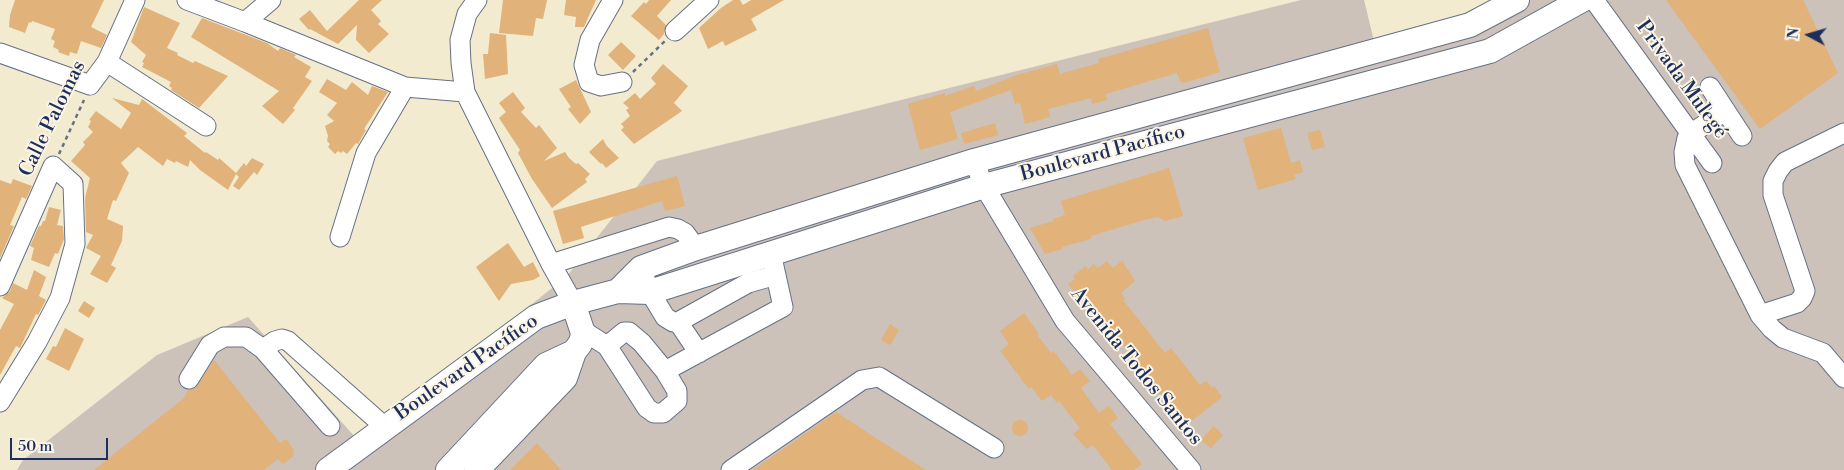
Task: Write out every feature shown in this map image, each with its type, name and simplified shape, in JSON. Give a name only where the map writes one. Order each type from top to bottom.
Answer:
[{"type":"main road","name":"Boulevard Pacífico","points":[[618,291],[641,268],[696,248],[974,162],[1470,25],[1518,0]]},
{"type":"main road","name":"Boulevard Pacífico","points":[[328,470],[536,317],[573,303],[618,291],[650,292],[773,264],[984,186],[1490,51],[1582,0]]},
{"type":"main road","points":[[477,470],[564,378],[578,341],[573,303]]},
{"type":"main road","points":[[448,470],[546,365],[578,341]]},
{"type":"street","name":"Calle Palomas","points":[[90,85],[107,62],[135,0]]},
{"type":"street","points":[[187,0],[405,87],[465,92]]},
{"type":"street","points":[[245,22],[271,0]]},
{"type":"street","points":[[477,0],[467,14],[460,40],[465,92],[551,264],[573,303]]},
{"type":"street","points":[[613,0],[590,40],[584,65],[589,82],[601,86],[622,82]]},
{"type":"street","points":[[675,31],[708,0]]},
{"type":"street","name":"Privada Mulegé","points":[[1594,0],[1712,162]]},
{"type":"street","points":[[0,53],[90,85]]},
{"type":"street","points":[[107,62],[206,126]]},
{"type":"street","points":[[340,237],[366,153],[405,87]]},
{"type":"street","points":[[1710,87],[1742,136]]},
{"type":"street","points":[[1725,111],[1692,133],[1688,138],[1684,152],[1685,165],[1760,315],[1783,338],[1822,353],[1844,378]]},
{"type":"street","points":[[1760,315],[1797,303],[1805,291],[1773,195],[1774,181],[1778,171],[1785,162],[1844,133]]},
{"type":"street","name":"Avenida Todos Santos","points":[[974,162],[984,186],[1065,321],[1191,470]]},
{"type":"street","name":"Calle Palomas","points":[[0,286],[54,166]]},
{"type":"street","points":[[0,402],[60,298],[75,244],[73,184],[54,166]]},
{"type":"street","points":[[551,264],[669,227],[684,233],[696,248]]},
{"type":"street","points":[[641,268],[650,292],[665,317],[672,322],[678,322],[748,283],[773,264],[783,307],[665,372]]},
{"type":"street","points":[[678,322],[699,353]]},
{"type":"street","points":[[578,341],[607,346],[647,408],[654,413],[662,413],[677,401],[677,391],[665,372],[642,343],[629,332],[624,332],[607,346]]},
{"type":"street","points":[[189,379],[210,345],[224,337],[246,337],[263,349],[330,426]]},
{"type":"street","points":[[263,349],[275,341],[288,341],[385,427]]},
{"type":"street","points":[[731,470],[862,380],[879,377],[994,448]]},
{"type":"path","points":[[622,82],[675,31]]},
{"type":"path","name":"Calle Palomas","points":[[54,166],[90,85]]},
{"type":"shaded area","points":[[1301,0],[1364,0],[1374,41],[1469,16],[1495,0],[1844,0],[1844,470],[17,470],[23,460],[157,355],[248,317],[355,437],[382,424],[567,276],[657,161]]},
{"type":"building","points":[[15,0],[104,0],[91,27],[107,35],[101,48],[81,41],[77,54],[70,52],[69,56],[58,52],[59,50],[53,47],[55,41],[51,39],[55,29],[32,21],[31,23],[29,22],[25,33],[9,27],[10,15]]},
{"type":"building","points":[[359,0],[382,0],[371,10],[381,21],[378,24],[389,34],[369,53],[356,40],[357,25],[338,44],[309,30],[299,19],[310,10],[327,31]]},
{"type":"building","points":[[503,0],[547,0],[543,19],[536,18],[533,36],[499,33]]},
{"type":"building","points":[[566,0],[596,0],[584,27],[575,27],[576,17],[564,15]]},
{"type":"building","points":[[649,0],[671,0],[657,16],[666,25],[664,34],[659,40],[631,16],[644,2],[646,4]]},
{"type":"building","points":[[733,0],[740,0],[743,5],[751,0],[784,0],[751,19],[757,30],[725,46],[723,41],[708,49],[699,28]]},
{"type":"building","points":[[1666,0],[1803,0],[1838,73],[1760,129]]},
{"type":"building","points":[[144,7],[180,23],[167,48],[193,63],[195,61],[228,76],[199,108],[171,90],[172,88],[169,86],[171,82],[142,67],[144,63],[142,62],[146,55],[131,42]]},
{"type":"building","points":[[202,18],[267,43],[278,51],[280,48],[296,55],[294,57],[311,67],[305,77],[312,81],[293,108],[295,110],[283,124],[262,106],[279,91],[191,37]]},
{"type":"building","points":[[1208,28],[1220,72],[1184,83],[1180,81],[1177,73],[1106,94],[1107,100],[1092,104],[1091,98],[1048,109],[1050,117],[1025,124],[1020,103],[1015,104],[1011,90],[950,112],[958,139],[920,150],[908,104],[945,93],[945,96],[974,86],[976,91],[1017,75],[1057,64],[1060,74],[1099,63],[1098,59]]},
{"type":"building","points":[[490,33],[506,35],[508,74],[485,79],[483,54],[488,54]]},
{"type":"building","points":[[621,42],[636,56],[623,70],[608,55]]},
{"type":"building","points":[[663,64],[688,86],[674,103],[682,111],[634,144],[621,130],[624,127],[621,124],[630,116],[626,110],[629,108],[623,103],[635,93],[640,99],[656,84],[651,78]]},
{"type":"building","points":[[327,79],[346,90],[352,82],[368,95],[372,86],[388,92],[364,129],[366,130],[358,144],[356,143],[347,154],[343,151],[341,153],[338,151],[335,154],[328,147],[330,144],[327,141],[328,136],[325,126],[334,121],[327,115],[337,103],[319,92]]},
{"type":"building","points":[[576,80],[591,112],[580,124],[568,109],[571,107],[559,89]]},
{"type":"building","points":[[513,92],[525,108],[521,112],[536,128],[539,125],[557,148],[544,161],[565,152],[569,158],[590,174],[585,179],[587,182],[552,208],[532,179],[518,153],[520,150],[499,118],[506,112],[499,103]]},
{"type":"building","points":[[112,98],[139,105],[142,99],[187,133],[184,136],[205,153],[218,160],[219,158],[236,173],[244,163],[246,166],[252,158],[264,164],[257,175],[254,172],[239,190],[233,186],[239,177],[236,174],[228,190],[200,170],[190,160],[188,167],[167,159],[163,166],[138,147],[121,163],[129,173],[116,201],[113,200],[107,219],[123,226],[122,241],[111,265],[116,268],[107,283],[90,274],[101,256],[86,248],[93,235],[86,232],[85,198],[90,178],[71,161],[85,145],[83,142],[93,132],[88,127],[91,121],[89,120],[96,111],[121,129],[131,113]]},
{"type":"building","points":[[995,123],[998,135],[964,144],[961,133]]},
{"type":"building","points":[[1281,128],[1291,163],[1300,160],[1303,172],[1294,175],[1296,179],[1258,190],[1243,138]]},
{"type":"building","points":[[1320,130],[1325,147],[1312,150],[1307,133]]},
{"type":"building","points":[[603,139],[606,145],[619,158],[606,168],[589,152]]},
{"type":"building","points":[[1169,168],[1183,216],[1165,221],[1158,217],[1144,220],[1091,236],[1091,239],[1045,254],[1030,228],[1065,215],[1061,201]]},
{"type":"building","points":[[677,176],[685,206],[665,211],[662,201],[581,227],[584,238],[563,244],[553,211]]},
{"type":"building","points":[[13,179],[32,186],[26,199],[22,197],[10,225],[14,226],[0,258],[0,180],[11,184]]},
{"type":"building","points":[[49,207],[61,210],[57,225],[63,226],[64,239],[58,254],[55,253],[49,267],[31,260],[34,248],[30,246],[39,226],[45,221]]},
{"type":"building","points":[[508,243],[524,267],[533,262],[540,276],[533,280],[511,284],[499,301],[476,267]]},
{"type":"building","points":[[1107,261],[1113,268],[1122,261],[1131,274],[1135,281],[1121,293],[1125,299],[1123,300],[1165,353],[1171,348],[1200,385],[1206,381],[1212,388],[1214,386],[1222,397],[1188,424],[1165,400],[1113,330],[1104,337],[1093,323],[1102,316],[1080,289],[1075,292],[1068,284],[1075,279],[1073,276],[1086,266],[1088,269],[1094,264],[1098,268]]},
{"type":"building","points":[[34,270],[46,277],[39,296],[46,300],[38,315],[36,314],[20,348],[16,346],[0,375],[0,330],[14,304],[2,298],[10,291],[13,283],[27,290]]},
{"type":"building","points":[[84,301],[95,308],[89,318],[78,311]]},
{"type":"building","points":[[1024,313],[1039,334],[1037,335],[1051,353],[1053,351],[1057,355],[1072,375],[1080,369],[1090,381],[1081,388],[1099,413],[1109,406],[1118,418],[1110,424],[1142,464],[1134,470],[1112,470],[1093,445],[1087,449],[1073,434],[1080,428],[1059,401],[1057,403],[1051,395],[1042,401],[1031,387],[1029,389],[1000,351],[1009,344],[1000,331]]},
{"type":"building","points":[[890,324],[899,330],[890,345],[881,340]]},
{"type":"building","points":[[65,328],[84,339],[69,371],[46,359],[53,346],[56,347]]},
{"type":"building","points":[[214,360],[280,443],[286,439],[294,450],[293,456],[283,464],[278,459],[264,470],[94,470],[184,398],[188,390],[195,389]]},
{"type":"building","points":[[836,412],[896,451],[926,470],[753,470]]},
{"type":"building","points":[[1020,420],[1028,428],[1020,436],[1012,428]]},
{"type":"building","points":[[1214,426],[1223,435],[1211,448],[1201,440]]},
{"type":"building","points":[[537,443],[561,470],[510,470]]}]
